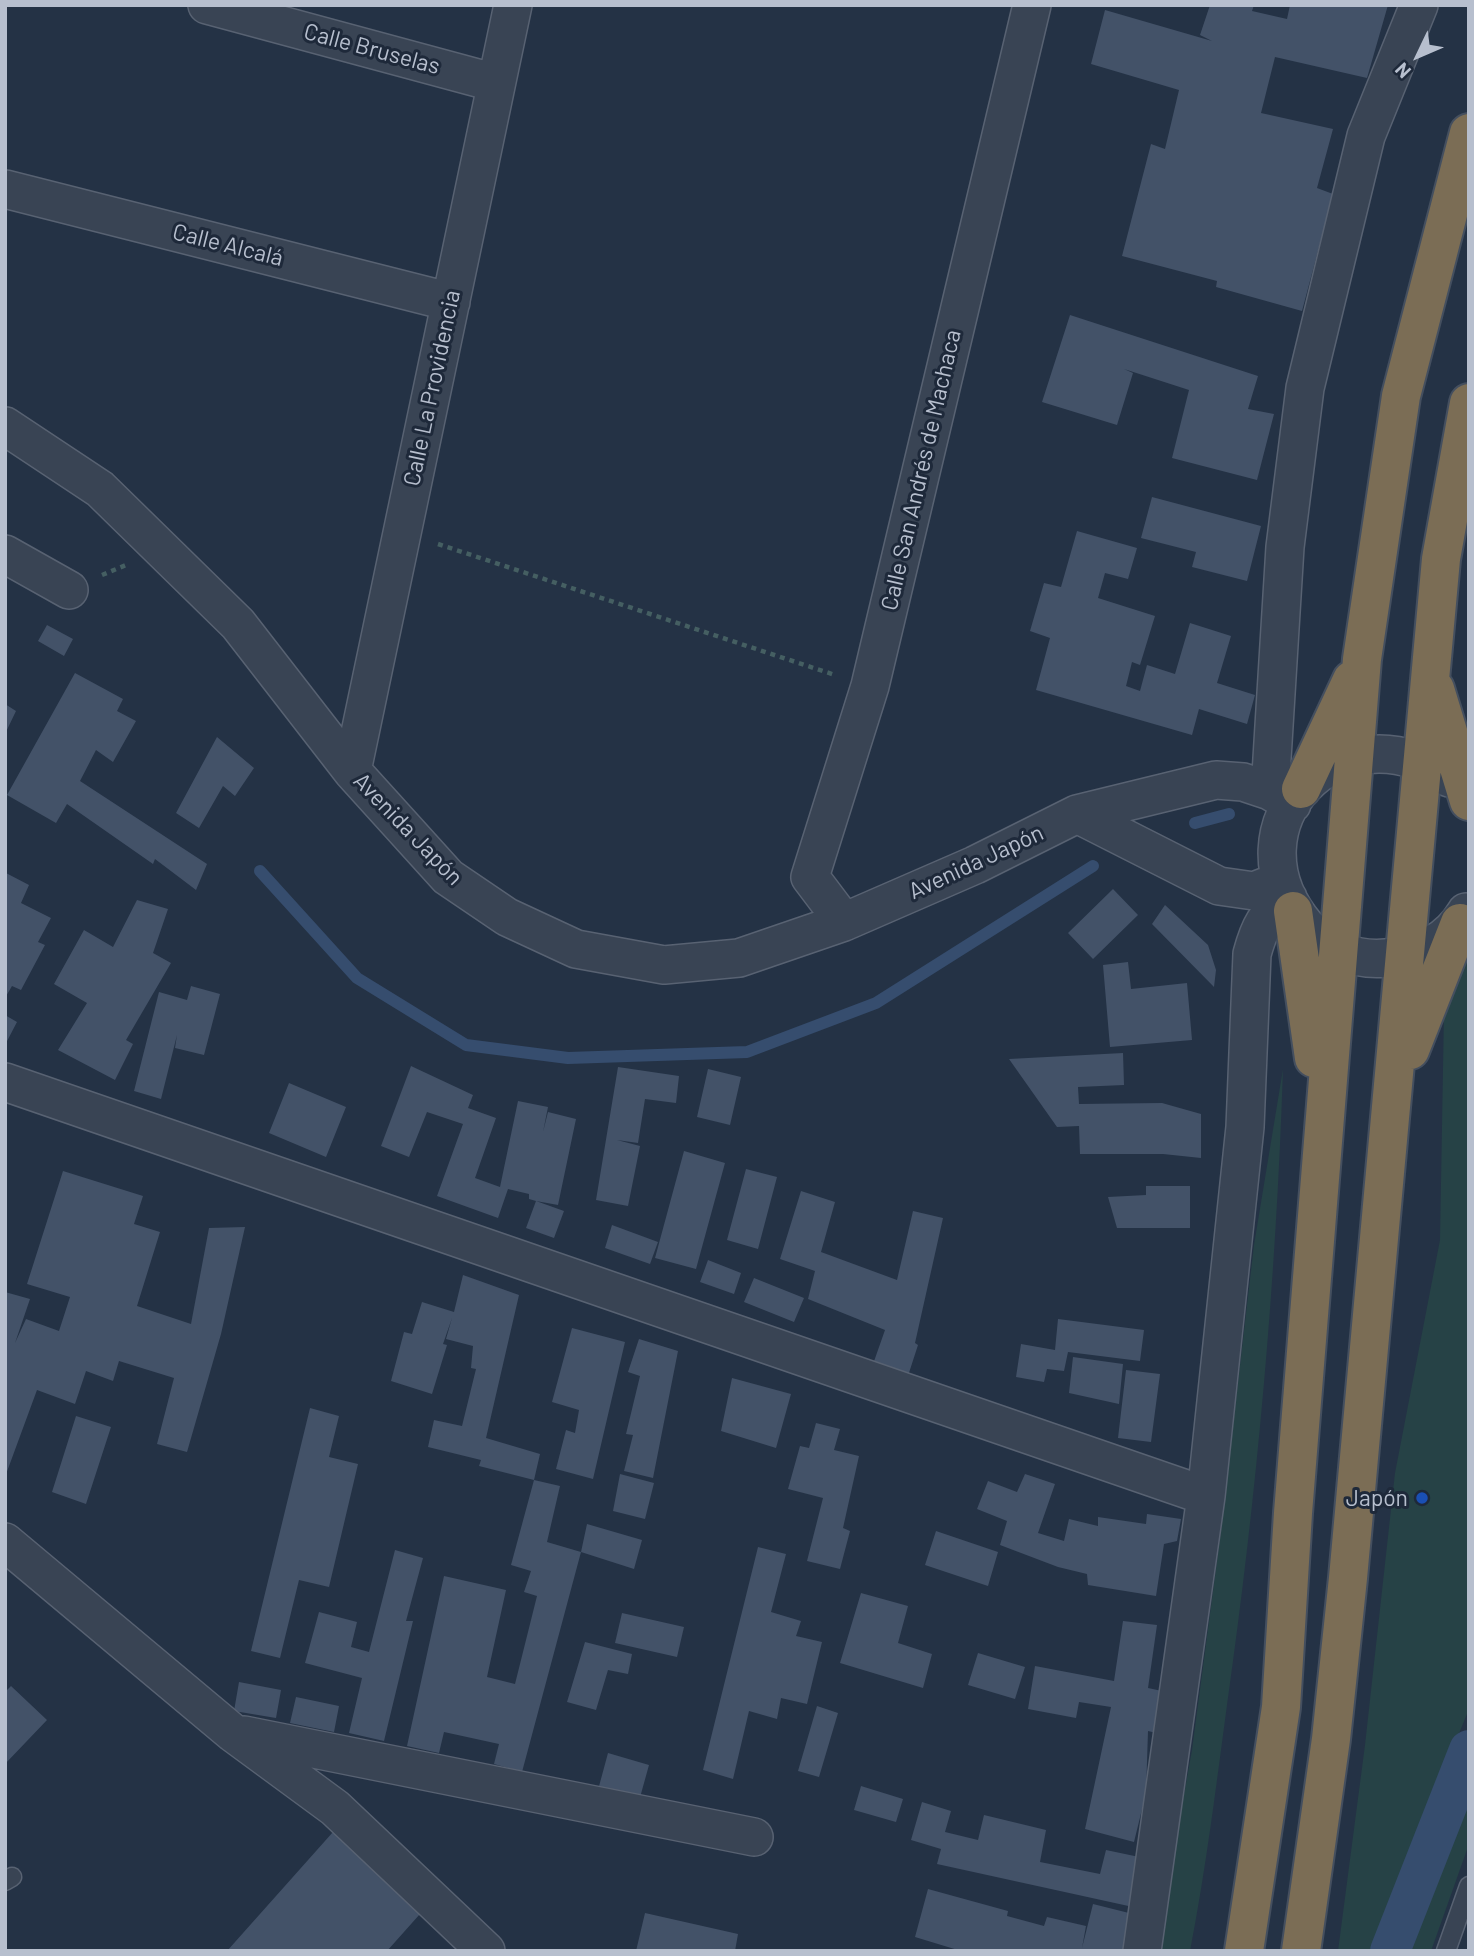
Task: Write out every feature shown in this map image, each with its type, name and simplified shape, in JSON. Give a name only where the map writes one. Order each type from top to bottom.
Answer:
[{"type":"highway","points":[[1244,1951],[1281,1707],[1362,659],[1401,396],[1469,133]]},
{"type":"highway","points":[[1301,1951],[1331,1739],[1395,1087],[1441,559],[1469,404]]},
{"type":"highway","points":[[1288,795],[1362,659]]},
{"type":"highway","points":[[1430,671],[1469,802]]},
{"type":"highway","points":[[1287,897],[1324,1124]]},
{"type":"highway","points":[[1395,1087],[1464,916]]},
{"type":"street","name":"Calle Bruselas","points":[[207,5],[496,83]]},
{"type":"street","name":"Calle La Providencia","points":[[352,771],[513,5]]},
{"type":"street","name":"Calle San Andrés de Machaca","points":[[844,922],[810,877],[870,686],[1032,5]]},
{"type":"street","points":[[1419,5],[1366,136],[1305,388],[1285,547],[1288,795],[1277,849],[1287,897],[1315,936],[1338,951],[1374,959],[1405,956],[1435,944],[1464,916]]},
{"type":"street","name":"Calle Alcalá","points":[[5,189],[451,302]]},
{"type":"street","name":"Avenida Japón","points":[[5,426],[100,489],[238,624],[352,771],[448,877],[507,917],[576,949],[664,965],[739,958],[844,922],[975,866],[1077,814],[1216,780],[1243,782],[1288,795]]},
{"type":"street","points":[[5,554],[69,590]]},
{"type":"street","points":[[1288,795],[1325,768],[1354,755],[1390,753],[1422,761],[1448,778],[1469,802]]},
{"type":"street","points":[[1077,814],[1219,886],[1287,897]]},
{"type":"street","points":[[1142,1951],[1206,1496],[1245,1127],[1252,954],[1258,930],[1269,913],[1287,897]]},
{"type":"street","points":[[5,1082],[1206,1496]]},
{"type":"street","points":[[5,1542],[233,1733],[335,1808],[486,1951]]},
{"type":"street","points":[[233,1733],[754,1837]]},
{"type":"lane","points":[[1446,1951],[1469,1886]]},
{"type":"path","points":[[402,532],[870,686]]},
{"type":"path","points":[[69,590],[163,548]]},
{"type":"green space","points":[[1469,957],[1469,1709],[1370,1951],[1338,1951],[1365,1745],[1395,1473],[1440,1240],[1444,1011]]},
{"type":"green space","points":[[1283,1069],[1276,1229],[1264,1388],[1238,1626],[1210,1828],[1190,1951],[1156,1951],[1192,1750],[1254,1245]]},
{"type":"green space","points":[[1469,1785],[1469,1844],[1431,1951],[1404,1951]]},
{"type":"building","points":[[1210,5],[1254,5],[1252,11],[1287,19],[1290,5],[1388,5],[1367,78],[1275,57],[1261,113],[1333,129],[1317,188],[1333,194],[1302,311],[1216,287],[1217,281],[1122,256],[1151,144],[1165,149],[1179,90],[1091,64],[1105,10],[1212,41],[1200,35]]},
{"type":"building","points":[[1070,315],[1258,376],[1248,409],[1274,414],[1257,480],[1172,458],[1189,390],[1124,369],[1133,373],[1117,425],[1042,402]]},
{"type":"building","points":[[1152,497],[1261,526],[1247,581],[1192,567],[1196,552],[1141,538]]},
{"type":"building","points":[[1077,531],[1137,548],[1128,579],[1105,573],[1098,598],[1155,616],[1140,665],[1132,662],[1126,686],[1140,691],[1147,665],[1175,674],[1190,623],[1231,636],[1217,683],[1255,695],[1247,724],[1199,709],[1192,735],[1036,690],[1050,638],[1030,631],[1044,583],[1061,587]]},
{"type":"building","points":[[47,625],[73,639],[64,656],[38,641]]},
{"type":"building","points":[[75,673],[123,699],[117,711],[136,721],[113,762],[96,750],[80,781],[207,864],[196,890],[155,859],[153,864],[67,804],[56,823],[7,795]]},
{"type":"building","points":[[5,704],[16,711],[5,734]]},
{"type":"building","points":[[217,737],[254,768],[235,796],[223,786],[199,828],[176,813]]},
{"type":"building","points":[[6,873],[29,885],[21,903],[51,918],[38,942],[45,945],[21,990],[12,986],[5,998]]},
{"type":"building","points":[[1113,889],[1138,915],[1093,959],[1068,933]]},
{"type":"building","points":[[137,900],[168,909],[153,953],[171,963],[126,1040],[133,1044],[115,1080],[58,1050],[87,1003],[54,984],[84,930],[113,947]]},
{"type":"building","points":[[1165,905],[1208,945],[1216,970],[1214,987],[1152,924]]},
{"type":"building","points":[[1128,962],[1131,989],[1187,983],[1192,1040],[1110,1047],[1103,965]]},
{"type":"building","points":[[191,986],[220,994],[204,1055],[175,1048],[177,1035],[161,1099],[134,1091],[159,992],[187,1000]]},
{"type":"building","points":[[5,1015],[17,1022],[5,1045]]},
{"type":"building","points":[[1123,1053],[1124,1085],[1078,1087],[1079,1104],[1162,1103],[1201,1114],[1201,1158],[1163,1154],[1080,1154],[1079,1126],[1057,1127],[1009,1059]]},
{"type":"building","points":[[411,1066],[473,1095],[468,1108],[496,1118],[475,1178],[500,1187],[518,1101],[548,1107],[543,1132],[548,1112],[576,1119],[558,1205],[529,1199],[529,1194],[508,1189],[498,1218],[437,1196],[463,1124],[427,1112],[409,1157],[381,1146]]},
{"type":"building","points":[[618,1067],[679,1076],[676,1103],[645,1099],[638,1143],[617,1140],[640,1146],[628,1206],[596,1200]]},
{"type":"building","points":[[708,1069],[741,1077],[730,1125],[697,1117]]},
{"type":"building","points":[[289,1083],[346,1107],[326,1157],[269,1133]]},
{"type":"building","points":[[684,1151],[725,1163],[696,1269],[655,1258]]},
{"type":"building","points":[[746,1169],[777,1177],[758,1249],[727,1240]]},
{"type":"building","points":[[63,1171],[143,1196],[134,1224],[160,1232],[137,1306],[191,1324],[209,1228],[245,1227],[221,1334],[187,1452],[157,1444],[174,1378],[119,1361],[113,1381],[86,1371],[75,1404],[37,1390],[5,1477],[5,1292],[30,1299],[15,1343],[26,1319],[59,1331],[70,1297],[27,1284]]},
{"type":"building","points":[[1146,1186],[1190,1186],[1190,1228],[1117,1228],[1108,1197],[1146,1195]]},
{"type":"building","points":[[801,1191],[835,1202],[821,1252],[897,1280],[913,1211],[943,1218],[915,1343],[918,1345],[907,1379],[872,1367],[885,1330],[808,1299],[815,1271],[780,1259]]},
{"type":"building","points":[[536,1201],[564,1211],[554,1238],[526,1228]]},
{"type":"building","points":[[612,1225],[658,1242],[650,1264],[605,1248]]},
{"type":"building","points":[[708,1260],[741,1273],[734,1294],[700,1282]]},
{"type":"building","points":[[463,1275],[519,1295],[486,1438],[540,1454],[534,1480],[479,1466],[481,1460],[428,1447],[434,1420],[462,1426],[476,1369],[471,1368],[473,1346],[446,1339],[452,1318],[443,1344],[447,1345],[432,1394],[391,1381],[404,1332],[412,1334],[422,1302],[454,1312]]},
{"type":"building","points":[[754,1278],[804,1298],[794,1322],[744,1302]]},
{"type":"building","points":[[1058,1319],[1144,1330],[1140,1361],[1068,1352],[1064,1371],[1047,1369],[1044,1382],[1016,1377],[1021,1344],[1055,1350]]},
{"type":"building","points":[[572,1328],[625,1342],[593,1479],[556,1469],[566,1430],[575,1433],[579,1410],[552,1402]]},
{"type":"building","points":[[639,1339],[678,1351],[653,1478],[624,1471],[633,1435],[626,1434],[640,1376],[628,1372]]},
{"type":"building","points":[[1073,1357],[1123,1364],[1119,1404],[1069,1393]]},
{"type":"building","points":[[1126,1370],[1160,1374],[1151,1442],[1118,1438]]},
{"type":"building","points":[[732,1378],[791,1394],[776,1448],[721,1431]]},
{"type":"building","points":[[310,1408],[339,1416],[329,1457],[358,1464],[329,1587],[299,1580],[280,1658],[251,1651]]},
{"type":"building","points":[[76,1416],[111,1427],[86,1504],[52,1492]]},
{"type":"building","points":[[816,1423],[840,1429],[834,1450],[859,1456],[843,1528],[850,1531],[840,1569],[807,1561],[823,1498],[788,1489],[800,1446],[809,1448]]},
{"type":"building","points":[[620,1474],[654,1483],[645,1519],[613,1511]]},
{"type":"building","points":[[1025,1474],[1055,1484],[1038,1533],[1064,1541],[1069,1519],[1098,1526],[1098,1517],[1146,1524],[1147,1514],[1181,1519],[1177,1541],[1164,1544],[1156,1596],[1088,1585],[1087,1574],[1058,1567],[1000,1545],[1007,1521],[977,1509],[988,1481],[1017,1492]]},
{"type":"building","points":[[534,1480],[560,1486],[547,1542],[581,1552],[522,1772],[494,1764],[499,1744],[444,1732],[439,1753],[407,1746],[444,1576],[506,1590],[487,1677],[515,1684],[537,1596],[524,1592],[531,1571],[511,1565]]},
{"type":"building","points":[[587,1524],[642,1540],[634,1569],[581,1552]]},
{"type":"building","points":[[936,1531],[998,1552],[988,1586],[925,1565]]},
{"type":"building","points":[[758,1547],[786,1554],[771,1612],[801,1621],[796,1636],[822,1642],[807,1704],[781,1698],[777,1719],[749,1711],[733,1779],[703,1770]]},
{"type":"building","points":[[395,1550],[423,1558],[406,1621],[413,1621],[384,1741],[349,1733],[362,1678],[305,1663],[319,1612],[357,1622],[351,1647],[369,1652]]},
{"type":"building","points":[[861,1593],[908,1606],[898,1643],[932,1654],[923,1688],[840,1663]]},
{"type":"building","points":[[622,1613],[684,1627],[677,1657],[615,1643]]},
{"type":"building","points":[[1123,1621],[1157,1625],[1148,1688],[1162,1691],[1161,1734],[1148,1731],[1146,1793],[1134,1842],[1085,1829],[1111,1707],[1079,1702],[1076,1718],[1028,1709],[1035,1666],[1114,1681]]},
{"type":"building","points":[[585,1642],[632,1654],[628,1674],[608,1670],[596,1710],[567,1702]]},
{"type":"building","points":[[978,1653],[1025,1667],[1015,1699],[968,1685]]},
{"type":"building","points":[[239,1682],[281,1690],[276,1718],[234,1711]]},
{"type":"building","points":[[11,1686],[47,1720],[5,1764],[5,1692]]},
{"type":"building","points":[[296,1697],[339,1706],[334,1732],[290,1723]]},
{"type":"building","points":[[817,1706],[838,1713],[819,1777],[798,1771]]},
{"type":"building","points":[[608,1753],[649,1765],[639,1801],[598,1790]]},
{"type":"building","points":[[861,1786],[903,1799],[896,1822],[854,1810]]},
{"type":"building","points":[[922,1802],[951,1811],[945,1832],[978,1840],[984,1815],[1046,1830],[1040,1862],[1100,1874],[1106,1850],[1144,1858],[1133,1907],[937,1864],[941,1849],[911,1840]]},
{"type":"building","points":[[333,1832],[420,1914],[387,1951],[227,1951]]},
{"type":"building","points":[[928,1889],[1008,1911],[1007,1916],[1044,1926],[1047,1917],[1086,1926],[1082,1948],[1093,1904],[1133,1914],[1124,1951],[961,1951],[915,1937]]},
{"type":"building","points":[[645,1913],[738,1934],[735,1951],[636,1951]]},
{"type":"waterway","points":[[1195,823],[1229,814]]},
{"type":"waterway","points":[[260,871],[357,978],[466,1045],[568,1058],[747,1052],[876,1003],[1093,866]]},
{"type":"waterway","points":[[1390,1951],[1469,1750]]},
{"type":"place","name":"Japón","points":[[1422,1498]]}]
